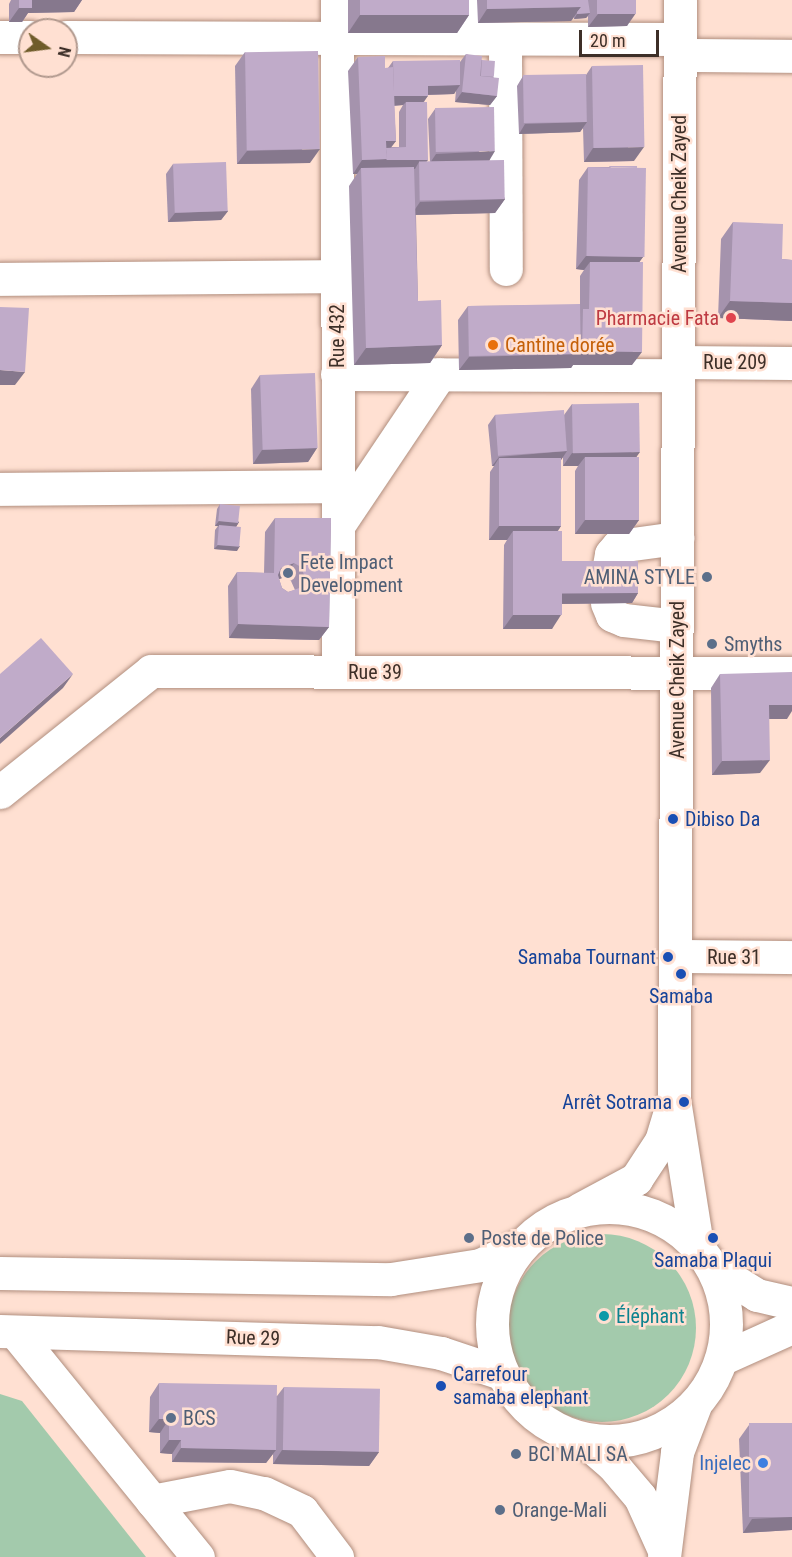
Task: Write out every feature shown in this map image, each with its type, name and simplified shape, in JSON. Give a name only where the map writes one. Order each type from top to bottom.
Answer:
[{"type":"street","name":"Rue 432","points":[[337,0],[338,672]]},
{"type":"street","points":[[470,0],[471,39]]},
{"type":"street","name":"Avenue Cheik Zayed","points":[[580,1209],[636,1179],[662,1141],[674,1098],[680,0]]},
{"type":"street","points":[[0,37],[18,37]]},
{"type":"street","points":[[78,37],[505,39],[680,47],[792,56]]},
{"type":"street","points":[[505,39],[506,269]]},
{"type":"street","points":[[0,279],[337,276]]},
{"type":"street","name":"Rue 209","points":[[337,374],[440,374],[792,363]]},
{"type":"street","points":[[337,528],[440,374]]},
{"type":"street","points":[[0,489],[338,486]]},
{"type":"street","points":[[677,538],[618,546],[611,554],[608,587],[612,615],[624,620],[677,626]]},
{"type":"street","name":"Rue 39","points":[[0,792],[151,671],[792,673]]},
{"type":"street","name":"Rue 31","points":[[675,957],[792,957]]},
{"type":"street","points":[[664,1553],[677,1452],[695,1405],[721,1359],[726,1312],[705,1256],[674,1098]]},
{"type":"street","points":[[664,1553],[640,1497],[612,1464],[584,1440],[534,1417],[501,1373],[492,1340],[492,1305],[503,1272],[523,1244],[549,1222],[580,1209],[612,1206],[643,1211],[672,1225],[705,1256],[758,1295],[792,1304]]},
{"type":"street","points":[[0,1273],[391,1279],[480,1264],[523,1244]]},
{"type":"street","points":[[9,1325],[198,1557]]},
{"type":"street","name":"Rue 29","points":[[9,1325],[378,1342],[441,1353],[501,1373]]},
{"type":"street","points":[[721,1359],[792,1327]]},
{"type":"street","points":[[584,1440],[624,1442],[663,1430],[695,1405]]},
{"type":"street","points":[[152,1501],[230,1486],[264,1493],[302,1511],[337,1557]]},
{"type":"green space","points":[[593,1234],[611,1234],[638,1241],[669,1261],[689,1292],[696,1328],[689,1364],[669,1395],[638,1415],[611,1422],[593,1422],[558,1411],[542,1401],[529,1388],[512,1355],[508,1337],[508,1319],[519,1284],[529,1268],[542,1255],[575,1238]]},
{"type":"green space","points":[[0,1394],[22,1401],[146,1557],[0,1557]]},
{"type":"building","points":[[19,0],[32,0],[32,8],[19,8]]},
{"type":"building","points":[[360,0],[469,0],[469,15],[360,15]]},
{"type":"building","points":[[487,0],[581,0],[581,7],[487,9]]},
{"type":"building","points":[[581,0],[588,0],[590,13],[577,14],[581,7]]},
{"type":"building","points":[[597,0],[636,0],[636,14],[597,14]]},
{"type":"building","points":[[318,51],[320,149],[247,150],[245,52]]},
{"type":"building","points":[[466,54],[482,56],[480,76],[499,78],[497,96],[462,92]]},
{"type":"building","points":[[385,56],[385,68],[393,67],[396,141],[386,141],[387,159],[362,160],[358,57]]},
{"type":"building","points":[[460,60],[460,85],[428,86],[428,96],[394,96],[393,61]]},
{"type":"building","points":[[482,60],[495,61],[494,77],[481,76]]},
{"type":"building","points":[[643,65],[644,147],[593,148],[592,66]]},
{"type":"building","points":[[586,74],[587,122],[524,123],[523,75]]},
{"type":"building","points":[[406,102],[427,102],[428,160],[386,160],[386,148],[406,147]]},
{"type":"building","points":[[494,107],[495,151],[436,152],[435,108]]},
{"type":"building","points":[[504,160],[505,199],[420,200],[419,161]]},
{"type":"building","points":[[226,162],[228,211],[175,213],[173,164]]},
{"type":"building","points":[[637,166],[637,168],[610,167]]},
{"type":"building","points":[[414,167],[418,301],[441,300],[442,345],[366,348],[361,168]]},
{"type":"building","points":[[588,167],[646,168],[644,257],[586,256]]},
{"type":"building","points":[[733,222],[783,224],[782,259],[792,260],[792,303],[730,301]]},
{"type":"building","points":[[590,262],[643,262],[642,352],[582,351],[583,309],[589,309]]},
{"type":"building","points":[[580,304],[581,354],[469,356],[468,306]]},
{"type":"building","points":[[0,307],[29,308],[25,372],[0,370]]},
{"type":"building","points":[[315,373],[318,448],[263,450],[260,375]]},
{"type":"building","points":[[639,403],[640,452],[573,453],[572,404]]},
{"type":"building","points":[[564,410],[567,451],[498,456],[495,415]]},
{"type":"building","points":[[585,457],[639,457],[639,520],[585,520]]},
{"type":"building","points":[[499,458],[561,458],[561,526],[499,526]]},
{"type":"building","points":[[220,504],[240,506],[238,523],[218,521]]},
{"type":"building","points":[[275,518],[331,518],[329,627],[238,624],[237,572],[274,573]],"holes":[[[294,563],[301,567],[306,580],[302,587],[288,592],[282,588],[278,575],[281,568]]]},
{"type":"building","points":[[219,525],[241,527],[239,547],[217,545]]},
{"type":"building","points":[[513,531],[562,531],[562,615],[513,615]]},
{"type":"building","points":[[562,561],[638,561],[638,593],[562,593]]},
{"type":"building","points":[[41,638],[73,674],[0,738],[0,674]]},
{"type":"building","points":[[792,672],[792,705],[769,705],[770,760],[722,761],[720,674]]},
{"type":"building","points":[[159,1383],[277,1385],[276,1450],[181,1448],[181,1440],[169,1440],[169,1419],[159,1419]]},
{"type":"building","points":[[284,1387],[380,1389],[379,1452],[283,1450]]},
{"type":"building","name":"Injelec","points":[[749,1423],[792,1423],[792,1517],[749,1517]]},
{"type":"place","name":"Pharmacie Fata","points":[[731,318]]},
{"type":"place","name":"Cantine dorée","points":[[493,345]]},
{"type":"place","name":"Fete Impact Development","points":[[288,573]]},
{"type":"place","name":"AMINA STYLE","points":[[707,577]]},
{"type":"place","name":"Smyths","points":[[712,644]]},
{"type":"place","name":"Dibiso Da","points":[[673,819]]},
{"type":"place","name":"Samaba Tournant","points":[[668,957]]},
{"type":"place","name":"Samaba","points":[[681,974]]},
{"type":"place","name":"Arrêt Sotrama","points":[[684,1102]]},
{"type":"place","name":"Poste de Police","points":[[469,1238]]},
{"type":"place","name":"Samaba Plaqui","points":[[713,1238]]},
{"type":"place","name":"Éléphant","points":[[604,1316]]},
{"type":"place","name":"Carrefour samaba elephant","points":[[441,1386]]},
{"type":"place","name":"BCS","points":[[171,1418]]},
{"type":"place","name":"BCI MALI SA","points":[[516,1454]]},
{"type":"place","name":"Injelec","points":[[763,1463]]},
{"type":"place","name":"Orange-Mali","points":[[500,1510]]}]
